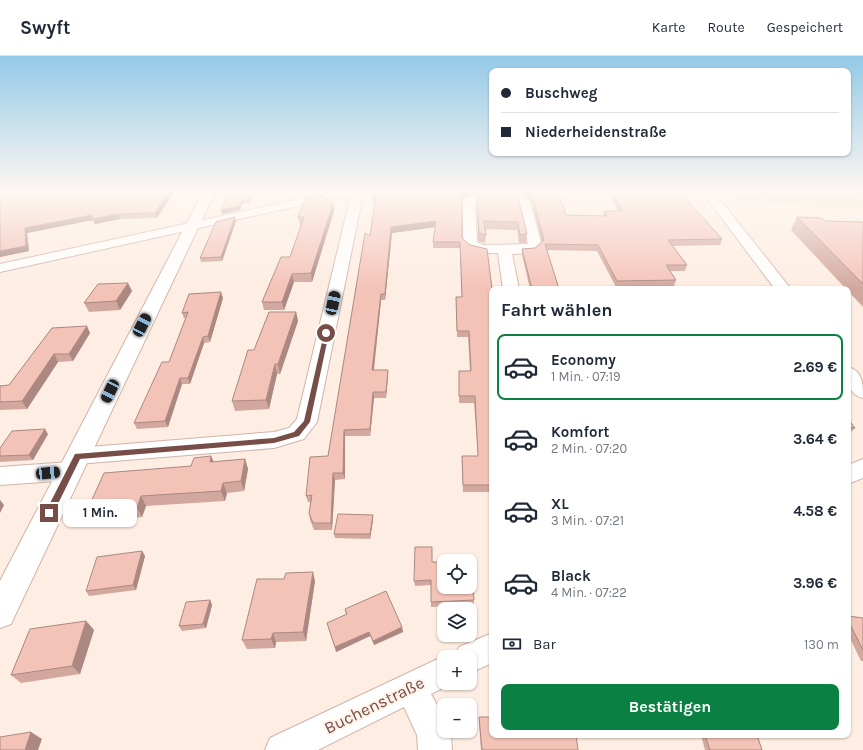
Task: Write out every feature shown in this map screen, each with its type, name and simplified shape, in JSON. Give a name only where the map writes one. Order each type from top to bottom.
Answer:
[{"type":"street","points":[[0,476],[74,463],[274,440],[296,434],[307,422],[350,224]]},
{"type":"street","points":[[470,224],[470,244],[481,249],[504,250],[528,250],[535,246],[530,224]]},
{"type":"street","points":[[733,224],[781,286]]},
{"type":"street","points":[[0,268],[193,225]]},
{"type":"street","points":[[0,613],[193,225]]},
{"type":"street","points":[[504,250],[510,286]]},
{"type":"street","points":[[851,377],[863,392]]},
{"type":"street","points":[[851,474],[863,468]]},
{"type":"street","points":[[477,655],[489,649]]},
{"type":"street","name":"Buchenstraße","points":[[282,750],[437,674]]},
{"type":"street","points":[[411,687],[434,733],[435,750]]},
{"type":"building","points":[[0,224],[44,224],[25,228],[26,246],[0,251]]},
{"type":"building","points":[[215,224],[232,224],[221,257],[200,258]]},
{"type":"building","points":[[301,224],[326,224],[311,273],[292,274],[282,302],[262,302],[281,257],[290,257]]},
{"type":"building","points":[[372,224],[411,224],[391,227],[385,294],[381,294],[372,370],[388,370],[386,392],[373,392],[370,429],[344,430],[343,473],[333,473],[331,523],[313,523],[309,513],[312,495],[306,496],[310,457],[328,456],[365,233],[370,236]]},
{"type":"building","points":[[436,224],[462,224],[462,238],[470,245],[487,249],[492,286],[489,286],[489,485],[463,485],[462,456],[478,456],[475,396],[459,396],[459,371],[471,371],[469,331],[457,331],[456,297],[462,297],[460,242],[433,242]]},
{"type":"building","points":[[479,224],[484,224],[486,235],[479,233]]},
{"type":"building","points":[[518,224],[525,224],[527,234],[520,235]]},
{"type":"building","points":[[540,224],[709,224],[722,239],[668,240],[687,265],[666,265],[676,280],[617,281],[598,245],[545,244],[558,286],[531,286],[522,249],[535,248],[544,240]]},
{"type":"building","points":[[804,224],[863,224],[863,284]]},
{"type":"building","points":[[128,283],[116,301],[84,303],[98,284]]},
{"type":"building","points":[[221,292],[208,336],[203,337],[188,378],[180,378],[165,421],[134,423],[162,362],[169,362],[188,312],[182,313],[189,294]]},
{"type":"building","points":[[269,312],[296,312],[278,364],[275,364],[266,400],[232,401],[248,350],[254,350]]},
{"type":"building","points":[[87,326],[69,354],[54,354],[22,401],[0,402],[0,386],[9,385],[52,328]]},
{"type":"building","points":[[45,429],[29,455],[0,456],[0,448],[12,431]]},
{"type":"building","points":[[211,456],[210,462],[245,459],[241,481],[223,483],[221,491],[141,496],[137,508],[86,513],[104,473],[191,466],[194,458]]},
{"type":"building","points":[[338,514],[373,515],[370,534],[334,534]]},
{"type":"building","points":[[415,547],[432,547],[432,562],[437,562],[437,594],[474,594],[474,600],[431,602],[431,580],[414,581]]},
{"type":"building","points":[[142,551],[133,585],[86,591],[97,557]]},
{"type":"building","points":[[313,572],[303,632],[273,633],[271,639],[242,640],[257,579],[284,579],[286,573]]},
{"type":"building","points":[[386,591],[402,627],[373,641],[369,632],[335,647],[327,623],[347,614],[345,609]]},
{"type":"building","points":[[210,600],[203,624],[179,626],[186,602]]},
{"type":"building","points":[[851,616],[863,618],[863,650],[851,626]]},
{"type":"building","points":[[86,621],[72,666],[11,675],[30,629]]},
{"type":"building","points":[[479,717],[489,717],[489,738],[576,738],[578,750],[482,750]]},
{"type":"building","points":[[31,732],[25,750],[0,750],[0,737]]},
{"type":"building","points":[[706,738],[758,738],[762,750],[710,750]]},
{"type":"route","points":[[49,513],[77,456],[274,440],[296,434],[307,422],[326,333]]}]
